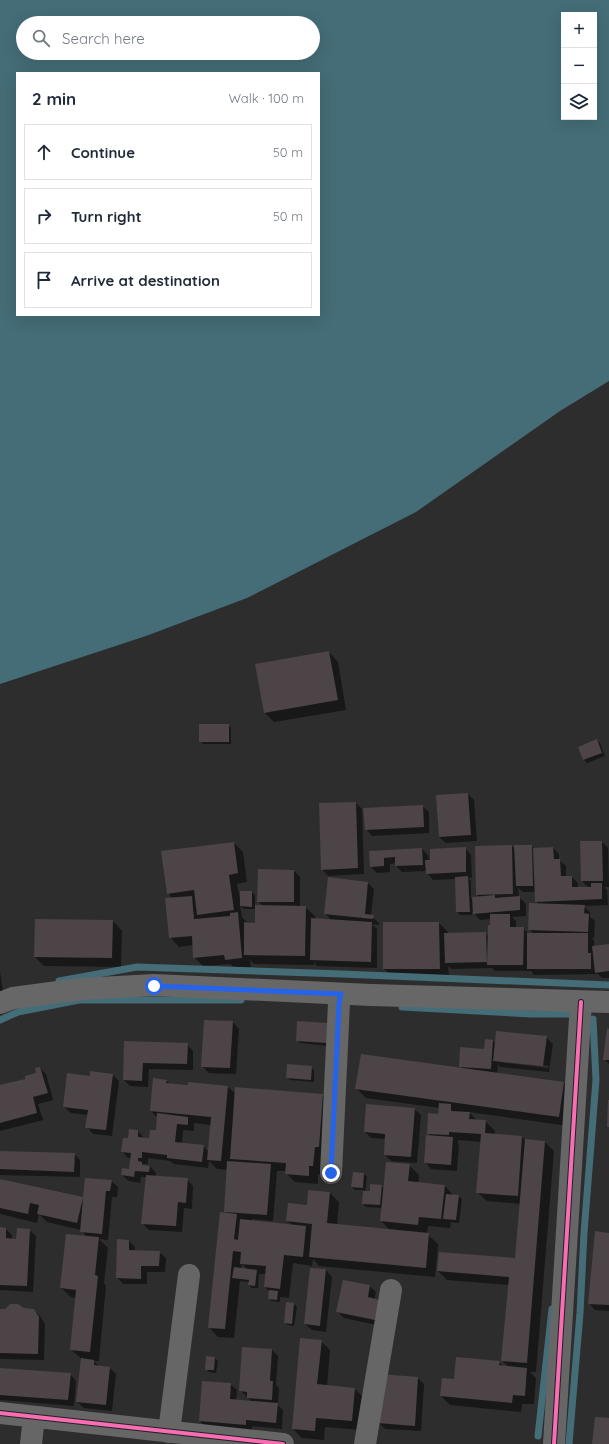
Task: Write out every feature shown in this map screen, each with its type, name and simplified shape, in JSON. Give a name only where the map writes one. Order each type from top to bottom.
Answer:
[{"type":"main road","points":[[0,1003],[13,998],[81,989],[154,986],[341,994],[609,1002]]},
{"type":"street","points":[[331,1173],[339,1003],[341,994]]},
{"type":"street","points":[[554,1444],[581,1002]]},
{"type":"street","points":[[169,1432],[189,1274]]},
{"type":"street","points":[[365,1444],[391,1290]]},
{"type":"street","points":[[0,1414],[34,1417],[134,1436],[169,1432],[283,1444]]},
{"type":"street","points":[[31,1444],[34,1417]]},
{"type":"water","points":[[0,0],[609,0],[609,381],[560,411],[416,512],[247,598],[146,636],[0,684]]},
{"type":"building","points":[[329,651],[338,700],[264,713],[255,664]]},
{"type":"building","points":[[199,724],[229,724],[229,742],[199,742]]},
{"type":"building","points":[[597,739],[602,753],[583,760],[578,747]]},
{"type":"building","points":[[468,793],[471,835],[439,837],[436,795]]},
{"type":"building","points":[[356,802],[358,868],[321,870],[319,803]]},
{"type":"building","points":[[423,805],[424,827],[365,830],[363,808]]},
{"type":"building","points":[[580,841],[602,841],[603,881],[581,881]]},
{"type":"building","points":[[234,842],[238,873],[229,875],[234,910],[197,915],[194,890],[167,894],[161,851]]},
{"type":"building","points":[[512,845],[513,894],[476,895],[475,846]]},
{"type":"building","points":[[514,845],[532,845],[533,886],[516,886]]},
{"type":"building","points":[[466,847],[466,872],[426,874],[425,860],[430,860],[430,849]]},
{"type":"building","points":[[553,847],[554,859],[560,859],[561,876],[572,876],[572,887],[591,887],[591,883],[602,883],[602,899],[535,902],[533,848]]},
{"type":"building","points":[[422,848],[423,865],[395,866],[395,857],[384,858],[384,866],[370,867],[369,851]]},
{"type":"building","points":[[258,869],[294,870],[294,902],[257,902]]},
{"type":"building","points":[[468,876],[470,912],[456,912],[455,877]]},
{"type":"building","points":[[328,877],[368,882],[365,914],[374,915],[373,919],[324,914]]},
{"type":"building","points":[[240,891],[252,891],[252,907],[240,906]]},
{"type":"building","points":[[495,895],[495,898],[520,896],[520,910],[473,914],[472,897]]},
{"type":"building","points":[[192,896],[194,919],[230,916],[230,913],[238,912],[242,958],[225,960],[224,955],[193,958],[192,936],[169,938],[165,898]]},
{"type":"building","points":[[529,903],[585,905],[584,913],[589,914],[588,932],[528,930]]},
{"type":"building","points":[[255,905],[306,906],[305,956],[244,955],[244,922],[255,923]]},
{"type":"building","points":[[490,914],[510,914],[510,927],[524,927],[523,965],[487,965],[488,925],[490,925]]},
{"type":"building","points":[[311,918],[372,922],[371,962],[310,960]]},
{"type":"building","points":[[35,919],[113,920],[112,958],[34,957]]},
{"type":"building","points":[[383,922],[439,922],[440,969],[383,969]]},
{"type":"building","points":[[486,932],[487,962],[445,963],[444,933]]},
{"type":"building","points":[[527,933],[588,933],[588,953],[591,953],[591,969],[527,969]]},
{"type":"building","points":[[609,944],[609,971],[595,973],[592,946]]},
{"type":"building","points":[[204,1020],[233,1021],[230,1068],[201,1067]]},
{"type":"building","points":[[297,1021],[328,1023],[327,1043],[296,1041]]},
{"type":"building","points":[[607,1028],[609,1029],[609,1060],[603,1060]]},
{"type":"building","points":[[496,1031],[547,1036],[543,1066],[493,1061]]},
{"type":"building","points":[[485,1039],[493,1040],[491,1069],[459,1067],[460,1047],[484,1049]]},
{"type":"building","points":[[124,1041],[188,1043],[187,1064],[143,1063],[142,1081],[123,1080]]},
{"type":"building","points":[[361,1054],[564,1082],[559,1117],[355,1089]]},
{"type":"building","points":[[287,1064],[312,1066],[311,1080],[286,1078]]},
{"type":"building","points":[[40,1067],[48,1093],[33,1097],[37,1113],[0,1123],[0,1085],[25,1079],[25,1076],[36,1073],[35,1068]]},
{"type":"building","points":[[90,1071],[113,1074],[106,1130],[85,1128],[88,1110],[63,1107],[67,1073],[90,1076]]},
{"type":"building","points":[[153,1078],[167,1080],[166,1083],[188,1085],[188,1082],[228,1086],[221,1161],[207,1160],[211,1117],[150,1111]]},
{"type":"building","points":[[235,1087],[323,1094],[319,1147],[315,1147],[313,1166],[309,1166],[309,1176],[285,1174],[286,1163],[230,1159]]},
{"type":"building","points":[[608,1100],[609,1127],[607,1127]]},
{"type":"building","points":[[439,1103],[451,1104],[451,1111],[470,1112],[469,1119],[486,1120],[485,1133],[522,1136],[518,1196],[476,1193],[481,1134],[449,1132],[449,1135],[427,1134],[428,1113],[438,1114]]},
{"type":"building","points":[[366,1104],[415,1108],[411,1157],[384,1155],[385,1134],[364,1132]]},
{"type":"building","points":[[157,1113],[188,1117],[188,1125],[177,1124],[175,1142],[204,1145],[202,1162],[167,1158],[167,1155],[142,1152],[142,1158],[138,1158],[138,1161],[142,1162],[142,1165],[150,1166],[149,1172],[135,1171],[134,1177],[121,1175],[122,1168],[129,1169],[131,1153],[121,1152],[123,1138],[128,1138],[129,1129],[138,1130],[138,1137],[149,1138],[150,1130],[156,1130]]},
{"type":"building","points":[[426,1135],[453,1137],[451,1165],[424,1163]]},
{"type":"building","points":[[525,1139],[545,1141],[527,1363],[501,1361],[509,1277],[437,1271],[439,1252],[515,1258]]},
{"type":"building","points":[[0,1151],[75,1153],[74,1172],[0,1169]]},
{"type":"building","points":[[227,1161],[271,1164],[267,1215],[224,1212]]},
{"type":"building","points":[[386,1162],[410,1164],[408,1181],[445,1185],[441,1219],[419,1217],[418,1225],[380,1221]]},
{"type":"building","points":[[353,1172],[364,1173],[363,1188],[351,1187]]},
{"type":"building","points":[[146,1175],[188,1178],[186,1203],[178,1202],[176,1226],[141,1224]]},
{"type":"building","points":[[85,1178],[112,1180],[110,1191],[106,1191],[102,1234],[80,1232],[83,1198],[77,1223],[37,1214],[39,1205],[30,1203],[28,1214],[0,1208],[0,1179],[83,1197]]},
{"type":"building","points":[[370,1184],[382,1185],[380,1205],[362,1204],[363,1191],[370,1191]]},
{"type":"building","points":[[308,1190],[330,1192],[327,1223],[429,1233],[426,1268],[309,1257],[312,1224],[286,1221],[288,1203],[307,1205]]},
{"type":"building","points":[[446,1194],[459,1195],[456,1220],[443,1219]]},
{"type":"building","points":[[220,1212],[237,1214],[234,1239],[238,1240],[240,1219],[306,1226],[303,1257],[284,1255],[280,1289],[264,1287],[266,1266],[240,1264],[241,1252],[233,1251],[225,1329],[208,1328]]},
{"type":"building","points":[[0,1227],[6,1228],[6,1238],[16,1239],[17,1228],[30,1229],[27,1286],[0,1285]]},
{"type":"building","points":[[595,1231],[609,1233],[609,1305],[588,1304]]},
{"type":"building","points":[[66,1234],[99,1237],[95,1275],[98,1276],[90,1352],[70,1350],[76,1290],[60,1288]]},
{"type":"building","points":[[117,1239],[129,1240],[129,1250],[160,1251],[159,1266],[141,1266],[141,1279],[116,1278]]},
{"type":"building","points":[[234,1267],[257,1270],[255,1286],[248,1285],[249,1280],[232,1278]]},
{"type":"building","points":[[310,1268],[326,1269],[320,1326],[304,1324]]},
{"type":"building","points":[[343,1280],[370,1285],[368,1297],[379,1300],[375,1320],[336,1312]]},
{"type":"building","points":[[269,1290],[278,1291],[277,1300],[268,1299]]},
{"type":"building","points":[[286,1302],[294,1303],[292,1324],[284,1323]]},
{"type":"building","points":[[10,1304],[18,1304],[24,1308],[34,1309],[39,1317],[38,1354],[0,1353],[0,1309],[5,1309]]},
{"type":"building","points":[[300,1338],[322,1340],[317,1384],[355,1388],[352,1421],[316,1418],[315,1431],[292,1429]]},
{"type":"building","points":[[242,1347],[272,1349],[270,1381],[273,1381],[272,1400],[247,1398],[247,1392],[239,1391]]},
{"type":"building","points":[[206,1356],[215,1357],[214,1370],[205,1370]]},
{"type":"building","points":[[456,1357],[500,1361],[499,1365],[527,1368],[525,1396],[513,1395],[512,1403],[440,1396],[442,1378],[454,1379]]},
{"type":"building","points":[[81,1358],[94,1360],[94,1365],[110,1367],[106,1405],[76,1402]]},
{"type":"building","points":[[0,1368],[71,1373],[68,1400],[0,1395]]},
{"type":"building","points":[[380,1374],[418,1377],[415,1426],[377,1423]]},
{"type":"building","points":[[202,1381],[231,1383],[230,1399],[278,1403],[276,1423],[246,1420],[246,1425],[199,1421]]},
{"type":"building","points":[[595,1417],[609,1418],[609,1444],[592,1444]]},
{"type":"waterway","points":[[59,981],[137,967],[609,985]]},
{"type":"waterway","points":[[0,1020],[18,1012],[79,1000],[241,1000]]},
{"type":"waterway","points":[[402,1007],[531,1014],[573,1014],[573,1020]]},
{"type":"waterway","points":[[569,1444],[580,1313],[584,1233],[596,1080],[593,1019]]},
{"type":"waterway","points":[[538,1436],[552,1309]]},
{"type":"cycle path","points":[[554,1444],[581,1002]]},
{"type":"cycle path","points":[[0,1413],[283,1444]]},
{"type":"route","points":[[154,986],[341,994],[339,1003],[331,1173]]}]
